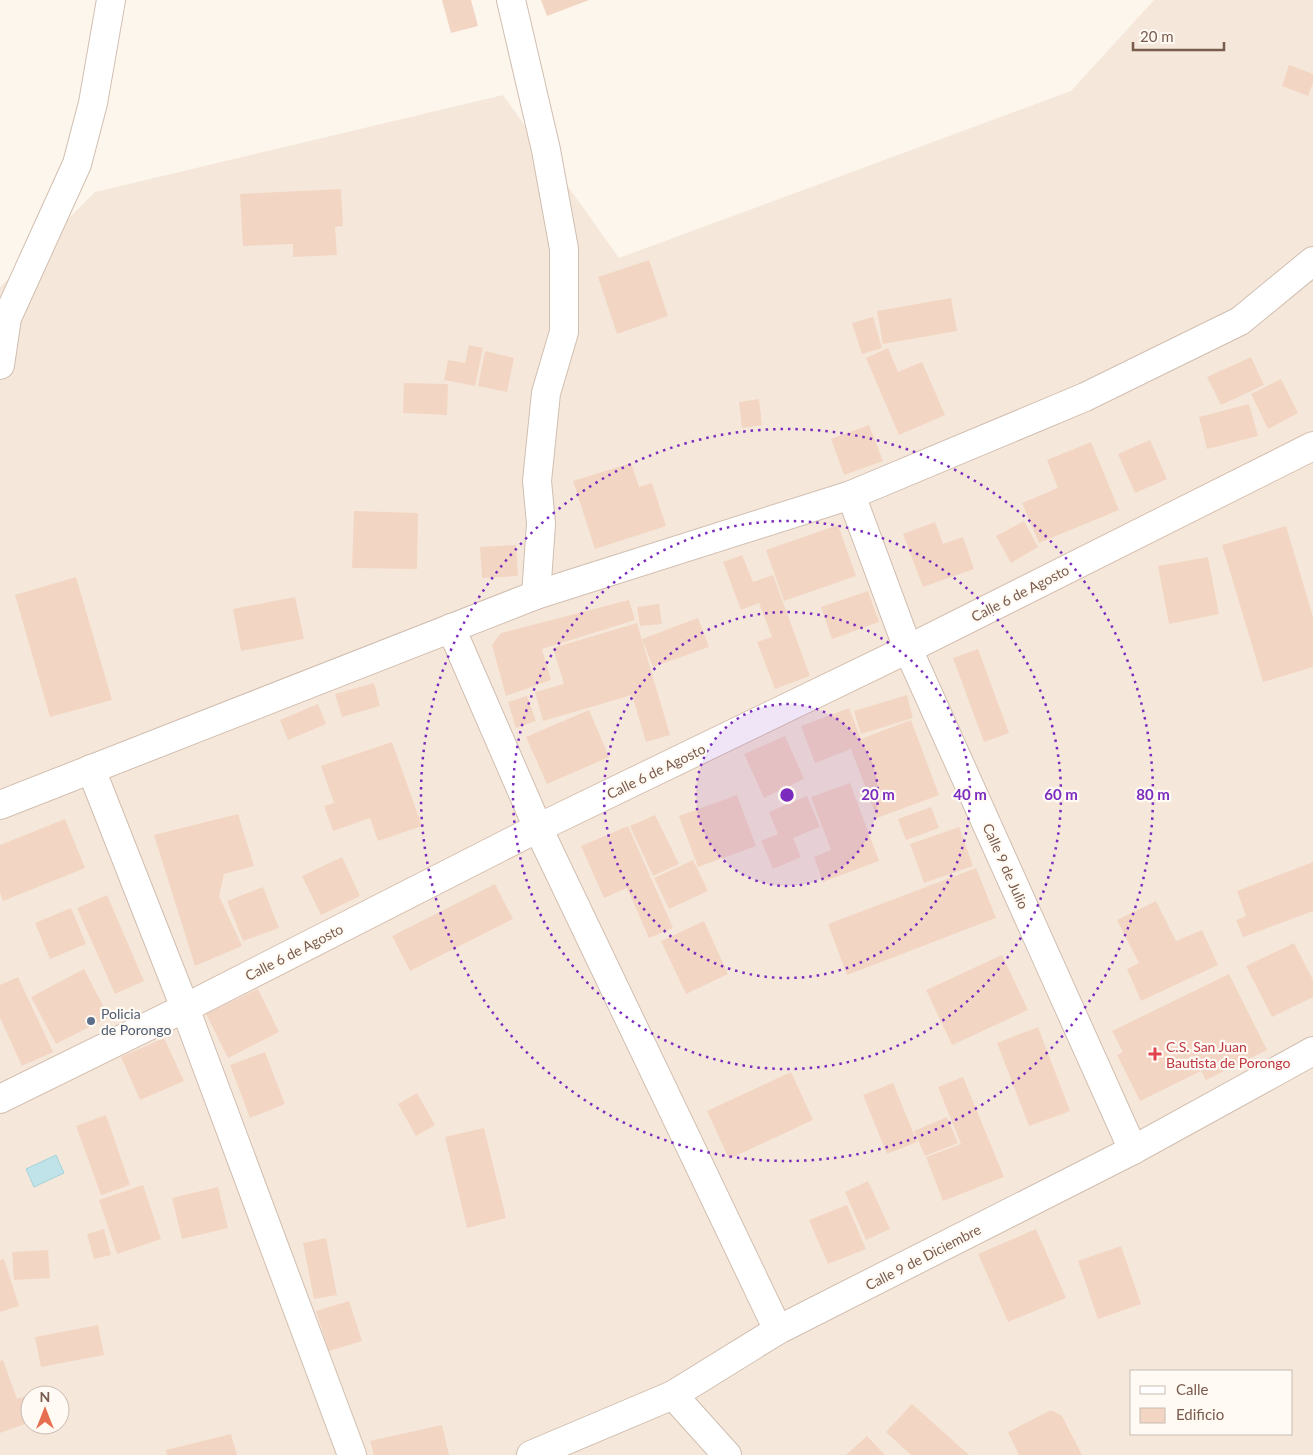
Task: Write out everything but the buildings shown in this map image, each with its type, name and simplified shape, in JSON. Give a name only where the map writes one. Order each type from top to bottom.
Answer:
[{"type":"street","points":[[0,365],[7,318],[77,164],[93,103],[111,0]]},
{"type":"street","points":[[512,0],[546,150],[564,249],[564,332],[546,393],[537,481],[540,524],[536,595]]},
{"type":"street","points":[[0,806],[90,768],[536,595],[851,495],[1085,397],[1240,321],[1313,261]]},
{"type":"street","name":"Calle 6 de Agosto","points":[[0,1099],[185,1008],[538,828],[908,649],[1313,446]]},
{"type":"street","name":"Calle 9 de Julio","points":[[851,495],[908,649],[1133,1150]]},
{"type":"street","points":[[451,628],[538,828],[778,1330]]},
{"type":"street","points":[[90,768],[185,1008],[352,1455]]},
{"type":"street","name":"Calle 9 de Diciembre","points":[[531,1455],[673,1395],[778,1330],[1133,1150],[1313,1051]]},
{"type":"street","points":[[673,1395],[727,1455]]},
{"type":"shaded area","points":[[1154,0],[1313,0],[1313,1455],[0,1455],[0,287],[95,192],[503,95],[619,258],[1071,91]]},
{"type":"water","points":[[56,1155],[64,1173],[34,1187],[26,1169]]},
{"type":"place","name":"Policia de Porongo","points":[[91,1021]]},
{"type":"place","name":"C.S. San Juan Bautista de Porongo","points":[[1155,1054]]}]
